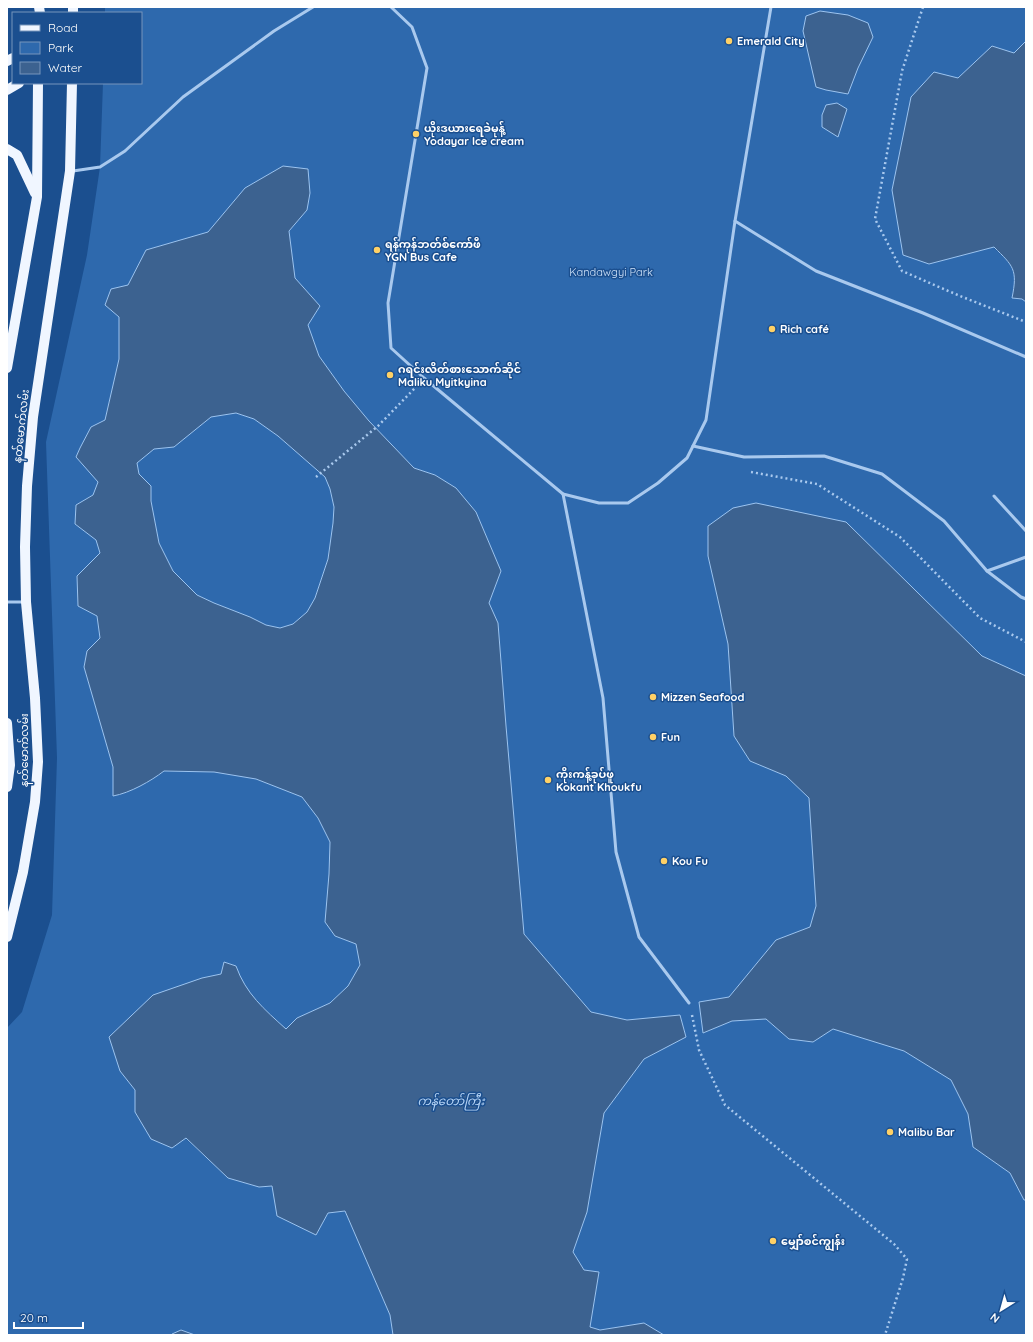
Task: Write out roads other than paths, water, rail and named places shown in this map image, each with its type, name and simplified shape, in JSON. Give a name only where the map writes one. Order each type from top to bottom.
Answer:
[{"type":"main road","points":[[7,90],[17,84]]},
{"type":"main road","points":[[7,368],[37,197],[38,84]]},
{"type":"main road","name":"နတ်မောက်လမ်း","points":[[7,938],[24,864],[35,802],[38,762],[35,698],[26,602],[25,547],[27,486],[33,417],[70,171],[72,84]]},
{"type":"main road","points":[[7,149],[17,155],[37,197]]},
{"type":"main road","name":"နတ်မောက်လမ်း","points":[[7,723],[10,749],[10,765],[7,787]]},
{"type":"lane","points":[[70,171],[100,167],[125,151],[182,97],[274,31],[313,7]]},
{"type":"lane","points":[[391,7],[412,27],[427,68],[388,303],[391,348],[424,378],[563,494],[599,503],[628,503],[658,483],[687,458],[706,420],[735,221],[771,7]]},
{"type":"lane","points":[[735,221],[816,271],[923,313],[1026,357]]},
{"type":"lane","points":[[693,446],[744,457],[824,456],[882,474],[944,521],[987,571],[1021,597],[1026,599]]},
{"type":"lane","points":[[563,494],[603,698],[616,852],[639,937],[689,1003]]},
{"type":"lane","points":[[994,496],[1026,532]]},
{"type":"lane","points":[[987,571],[1026,557]]},
{"type":"lane","points":[[7,602],[26,602]]},
{"type":"water","points":[[820,11],[848,15],[868,23],[873,37],[858,68],[848,94],[816,87],[803,31],[806,16]]},
{"type":"water","points":[[1026,41],[1026,302],[1022,299],[1012,298],[1014,274],[1010,264],[994,247],[929,264],[903,255],[892,190],[911,97],[934,72],[958,78],[992,46],[1014,53]]},
{"type":"water","points":[[837,103],[847,109],[838,137],[822,127],[822,115],[826,105]]},
{"type":"water","name":"ကန်တော်ကြီး","points":[[283,166],[308,169],[310,193],[307,210],[289,231],[295,278],[320,306],[308,325],[319,356],[344,391],[369,421],[414,468],[435,475],[456,488],[476,512],[501,571],[489,603],[498,623],[524,934],[591,1012],[627,1020],[680,1015],[686,1037],[644,1059],[604,1113],[587,1212],[573,1252],[584,1270],[599,1272],[590,1327],[600,1330],[644,1323],[664,1335],[393,1335],[390,1315],[345,1211],[328,1213],[316,1235],[277,1216],[272,1186],[259,1187],[228,1178],[186,1138],[172,1148],[151,1139],[135,1112],[135,1090],[120,1071],[109,1037],[153,995],[202,978],[221,974],[224,962],[236,966],[250,993],[263,1008],[286,1029],[297,1018],[330,1003],[348,986],[360,965],[356,944],[335,936],[325,922],[330,842],[318,818],[302,797],[256,779],[214,772],[164,771],[140,786],[113,796],[113,767],[84,667],[87,651],[100,638],[97,616],[78,606],[77,576],[100,553],[96,540],[75,524],[76,505],[93,495],[98,482],[76,457],[91,427],[105,420],[119,359],[119,317],[105,305],[111,289],[128,285],[146,250],[208,232],[245,188]],"holes":[[[236,413],[254,419],[278,436],[325,477],[330,489],[334,507],[328,559],[315,598],[307,612],[293,624],[280,628],[266,625],[197,595],[173,571],[159,543],[151,501],[151,486],[139,474],[137,463],[154,449],[174,447],[211,417]]]},
{"type":"water","points":[[756,503],[846,522],[982,656],[1026,676],[1026,1200],[1024,1200],[1010,1173],[973,1147],[968,1114],[951,1080],[904,1051],[833,1029],[813,1042],[789,1039],[766,1019],[732,1021],[703,1033],[699,1002],[729,997],[776,940],[810,927],[816,906],[809,798],[786,776],[750,761],[734,736],[728,644],[708,556],[708,526],[733,508]]},
{"type":"water","points":[[181,1330],[195,1335],[172,1335]]},
{"type":"place","name":"Emerald City","points":[[729,41]]},
{"type":"place","name":"ယိုးဒယားရေခဲမုန့် Yodayar Ice cream","points":[[416,134]]},
{"type":"place","name":"ရန်ကုန်ဘတ်စ်ကော်ဖီ YGN Bus Cafe","points":[[377,250]]},
{"type":"place","name":"Rich café","points":[[772,329]]},
{"type":"place","name":"ဂရင်းလိတ်စားသောက်ဆိုင် Maliku Myitkyina","points":[[390,375]]},
{"type":"place","name":"Mizzen Seafood","points":[[653,697]]},
{"type":"place","name":"Fun","points":[[653,737]]},
{"type":"place","name":"ကိုးကန့်ခုပ်ဖူ Kokant Khoukfu","points":[[548,780]]},
{"type":"place","name":"Kou Fu","points":[[664,861]]},
{"type":"place","name":"Malibu Bar","points":[[890,1132]]},
{"type":"place","name":"မျှော်စင်ကျွန်း","points":[[773,1241]]},
{"type":"park label","name":"Kandawgyi Park","points":[[611,272]]}]
